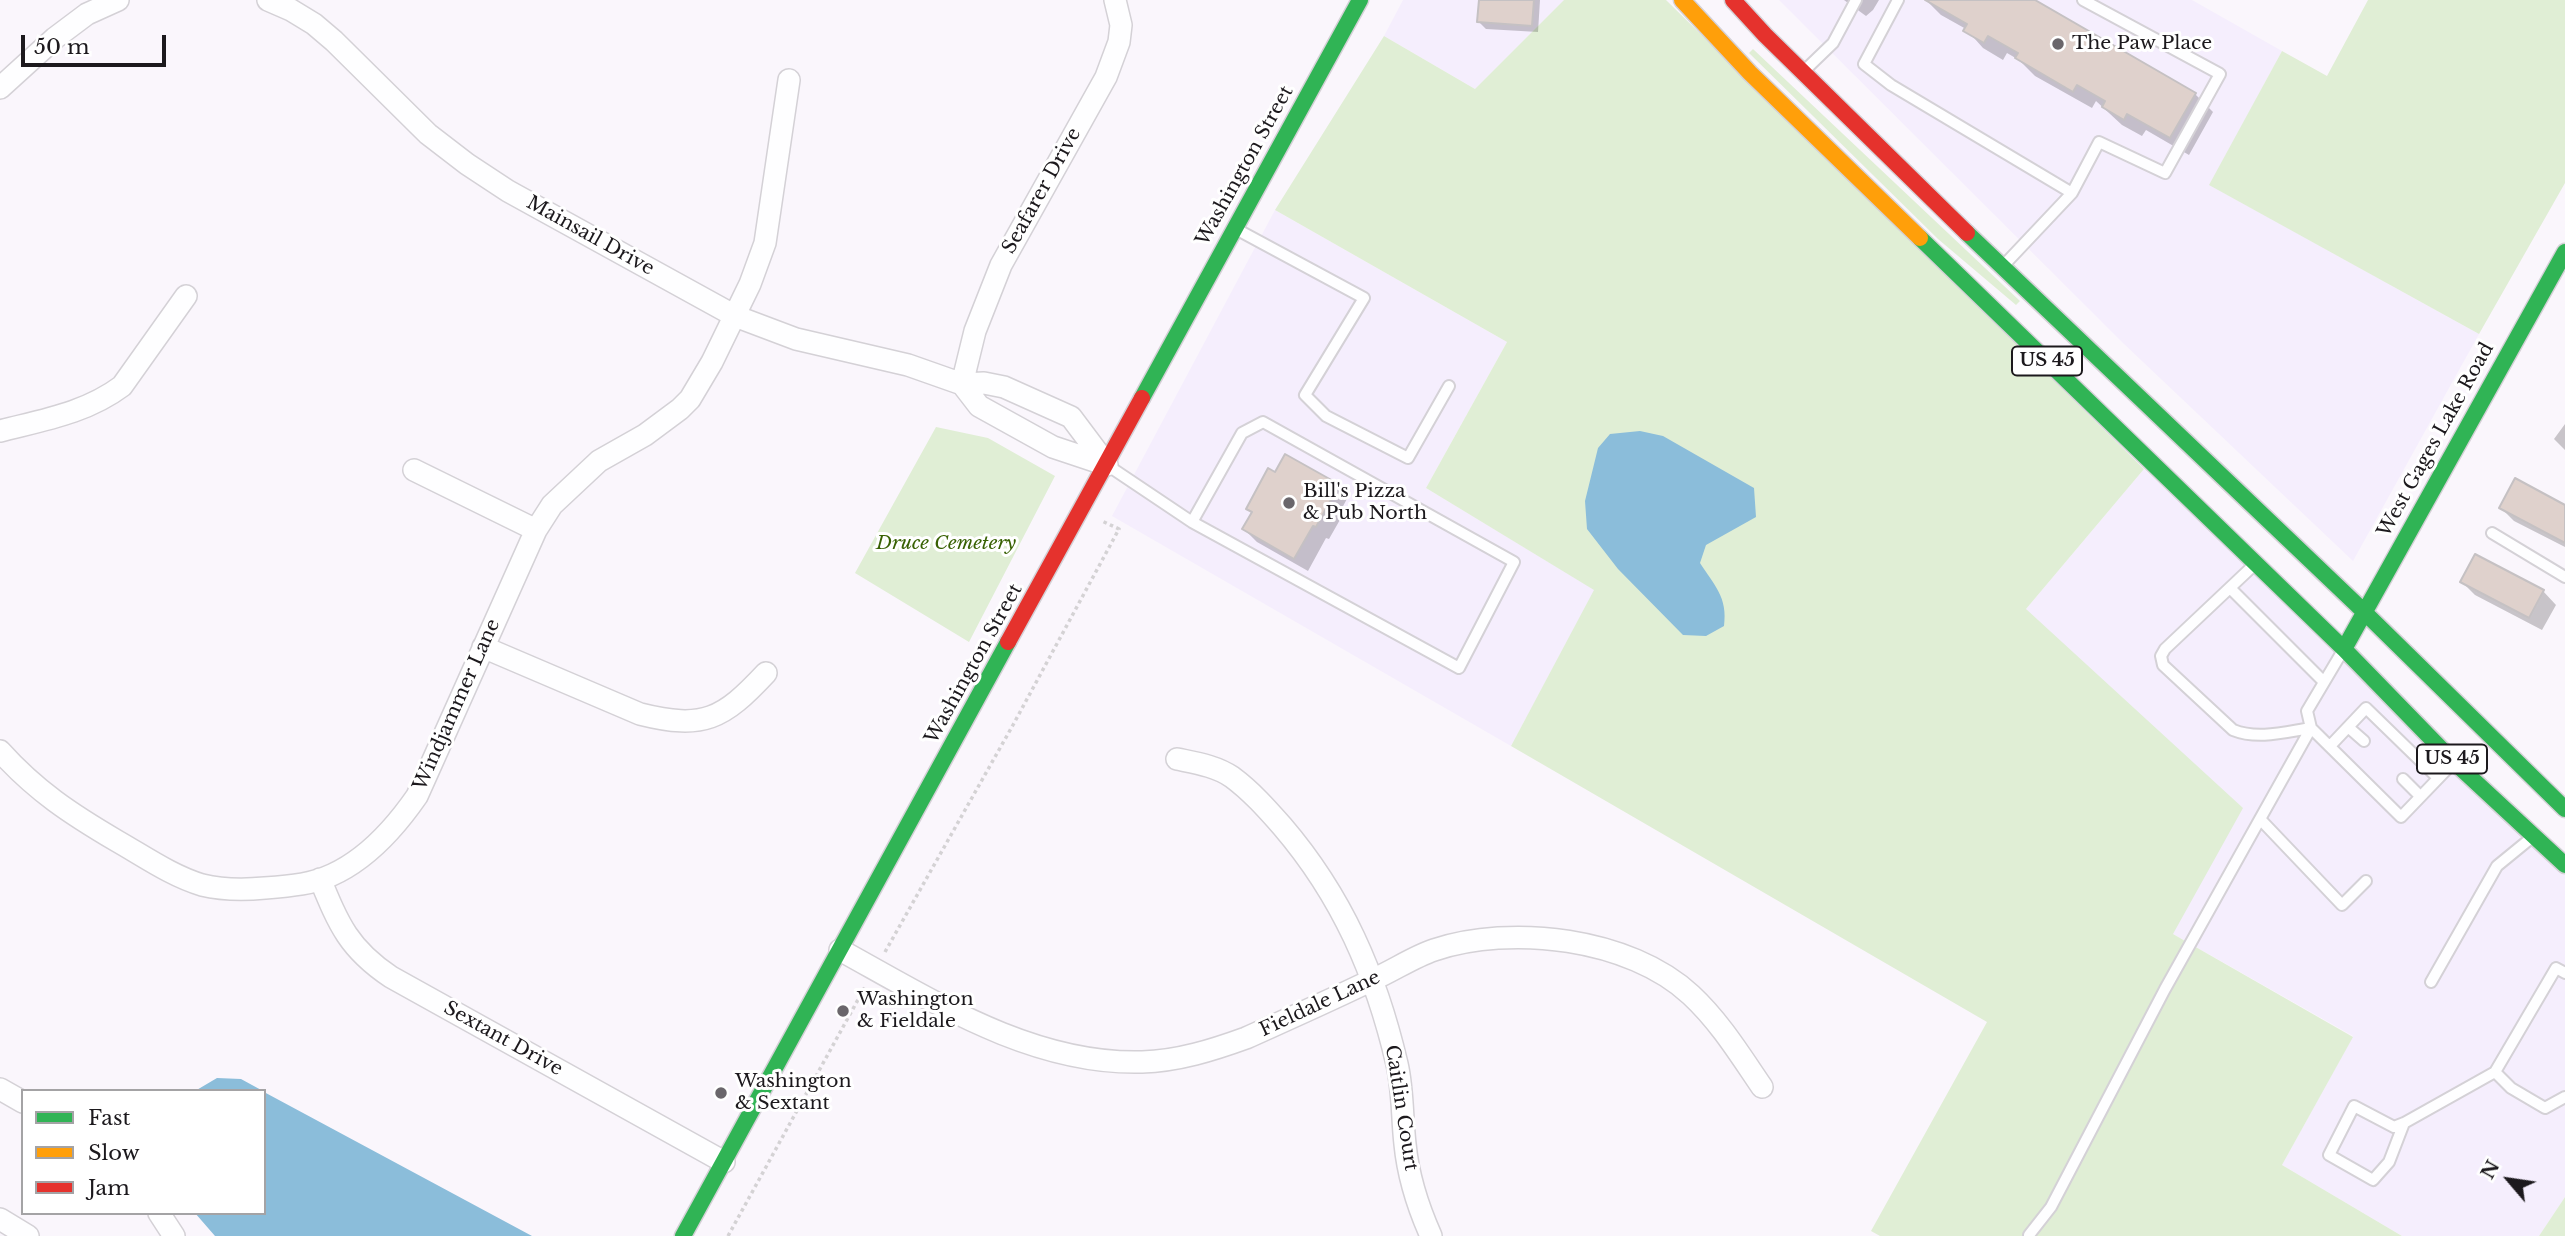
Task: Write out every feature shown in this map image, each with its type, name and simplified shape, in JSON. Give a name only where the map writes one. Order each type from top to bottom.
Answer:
[{"type":"main road","name":"Washington Street","points":[[683,1236],[1360,0]]},
{"type":"main road","name":"US 45","points":[[1682,0],[1750,73],[2344,649],[2454,762],[2565,865]]},
{"type":"main road","name":"US 45","points":[[1733,0],[2001,267],[2565,809]]},
{"type":"main road","name":"West Gages Lake Road","points":[[2344,649],[2565,252]]},
{"type":"street","points":[[0,88],[55,37],[87,14],[118,0]]},
{"type":"street","name":"Mainsail Drive","points":[[268,0],[314,24],[428,134],[508,191],[735,316],[796,339],[908,365],[962,384],[984,383],[1004,387],[1071,417],[1107,465]]},
{"type":"street","name":"Seafarer Drive","points":[[962,384],[983,304],[1001,265],[1106,77],[1119,42],[1119,1]]},
{"type":"street","name":"Windjammer Lane","points":[[0,751],[66,811],[176,875],[203,885],[239,890],[304,884],[349,865],[376,845],[400,821],[417,796],[536,530],[552,505],[599,461],[645,435],[690,399],[735,316],[765,243],[789,80]]},
{"type":"street","points":[[0,431],[68,413],[107,397],[122,386],[186,296]]},
{"type":"street","name":"Mainsail Drive","points":[[962,384],[979,406],[1053,447],[1107,465]]},
{"type":"street","points":[[414,470],[536,530]]},
{"type":"street","points":[[483,647],[640,714],[689,723],[711,717],[740,701],[766,673]]},
{"type":"street","name":"Caitlin Court","points":[[1177,759],[1211,766],[1232,777],[1263,805],[1300,848],[1332,895],[1354,934],[1373,980],[1398,1066],[1405,1147],[1413,1184],[1431,1236]]},
{"type":"street","name":"Sextant Drive","points":[[320,879],[337,919],[352,944],[369,962],[391,977],[724,1162]]},
{"type":"street","name":"Fieldale Lane","points":[[840,950],[986,1027],[1020,1042],[1063,1053],[1143,1062],[1216,1049],[1247,1038],[1432,950],[1467,941],[1501,937],[1557,939],[1589,944],[1621,954],[1661,974],[1689,993],[1718,1023],[1762,1087]]},
{"type":"street","points":[[0,1089],[21,1101]]},
{"type":"street","points":[[160,1215],[174,1236]]},
{"type":"street","points":[[0,1219],[28,1236]]},
{"type":"lane","points":[[1803,72],[1833,43],[1857,0]]},
{"type":"lane","points":[[1898,0],[1864,64],[1891,85],[2072,193]]},
{"type":"lane","points":[[2001,267],[2072,193],[2099,142],[2165,173],[2220,74],[2083,0]]},
{"type":"lane","points":[[1234,228],[1364,298],[1305,395],[1326,416],[1408,458],[1449,386]]},
{"type":"lane","points":[[1107,465],[1192,522],[1459,668],[1514,562],[1263,422],[1242,433],[1192,522]]},
{"type":"lane","points":[[2492,533],[2565,577]]},
{"type":"lane","points":[[2255,564],[2165,649],[2162,661],[2226,726],[2244,735],[2311,728]]},
{"type":"lane","points":[[2230,588],[2324,682]]},
{"type":"lane","points":[[2344,649],[2307,711],[2311,728],[2401,817],[2454,762]]},
{"type":"lane","points":[[2330,746],[2366,708],[2438,778]]},
{"type":"lane","points":[[2348,727],[2364,741]]},
{"type":"lane","points":[[2029,1235],[2051,1207],[2165,989],[2311,728]]},
{"type":"lane","points":[[2403,779],[2420,796]]},
{"type":"lane","points":[[2260,819],[2342,905],[2366,881]]},
{"type":"lane","points":[[2431,982],[2497,866],[2534,835]]},
{"type":"lane","points":[[2404,1123],[2389,1162],[2373,1180],[2329,1156],[2354,1106],[2394,1127],[2495,1072],[2556,968],[2565,972]]},
{"type":"lane","points":[[2495,1072],[2511,1088],[2546,1108],[2565,1097]]},
{"type":"path","points":[[728,1236],[1119,529],[1110,524]]},
{"type":"shaded area","points":[[1403,0],[1564,0],[1475,89],[1384,36]]},
{"type":"shaded area","points":[[1779,0],[2192,0],[2282,51],[2210,185],[2479,334],[2353,561],[2123,343]]},
{"type":"shaded area","points":[[1275,210],[1507,342],[1426,488],[1595,590],[1511,746],[1112,516]]},
{"type":"shaded area","points":[[2144,469],[2565,866],[2565,1197],[2539,1236],[2402,1236],[2282,1165],[2353,1036],[2173,934],[2026,609]]},
{"type":"green space","points":[[1564,0],[1666,0],[2144,469],[2026,609],[2243,808],[2173,934],[2353,1037],[2282,1165],[2402,1236],[1880,1236],[1871,1231],[1987,1022],[1511,746],[1594,590],[1426,488],[1507,342],[1275,210],[1384,36],[1475,89]]},
{"type":"green space","points":[[2368,0],[2565,0],[2565,183],[2479,334],[2209,185],[2282,51],[2327,76]]},
{"type":"green space","points":[[1753,49],[2020,301],[2016,305],[1938,239],[1749,53]]},
{"type":"green space","name":"Druce Cemetery","points":[[936,427],[988,438],[1055,476],[969,642],[855,573]]},
{"type":"green space","points":[[2565,1197],[2565,1236],[2539,1236]]},
{"type":"water","points":[[1640,431],[1663,436],[1754,488],[1756,517],[1706,545],[1700,563],[1719,592],[1725,616],[1724,626],[1706,636],[1683,635],[1618,569],[1587,529],[1585,501],[1598,448],[1610,434]]},
{"type":"water","points":[[217,1078],[241,1079],[259,1089],[198,1089]]},
{"type":"water","points":[[266,1093],[532,1236],[215,1236],[197,1215],[266,1215]]},
{"type":"building","points":[[1479,0],[1534,0],[1532,26],[1477,22]]},
{"type":"building","points":[[1925,0],[2035,0],[2196,93],[2170,138],[2127,114],[2124,120],[2102,107],[2105,101],[2077,85],[2073,92],[2015,58],[2018,53],[1988,36],[1984,43],[1963,31],[1967,24]]},
{"type":"building","name":"Bill's Pizza & Pub North","points":[[1285,454],[1335,482],[1329,494],[1333,496],[1294,559],[1242,529],[1252,512],[1246,509],[1268,468],[1275,472]]},
{"type":"building","points":[[2515,478],[2565,505],[2565,543],[2499,508]]},
{"type":"building","points":[[2475,554],[2544,590],[2529,618],[2460,582]]},
{"type":"traffic: fast","points":[[1142,398],[1360,0]]},
{"type":"traffic: fast","points":[[1967,233],[2355,603],[2565,809]]},
{"type":"traffic: fast","points":[[1920,238],[2344,649],[2454,762],[2565,865]]},
{"type":"traffic: fast","points":[[2344,649],[2565,252]]},
{"type":"traffic: fast","points":[[683,1236],[1008,642]]},
{"type":"traffic: slow","points":[[1682,0],[1750,73],[1920,238]]},
{"type":"traffic: jam","points":[[1733,0],[1765,35],[1967,233]]},
{"type":"traffic: jam","points":[[1008,642],[1142,398]]},
{"type":"place","name":"The Paw Place","points":[[2058,44]]},
{"type":"place","name":"Bill's Pizza & Pub North","points":[[1289,503]]},
{"type":"place","name":"Washington & Fieldale","points":[[843,1011]]},
{"type":"place","name":"Washington & Sextant","points":[[721,1093]]}]
